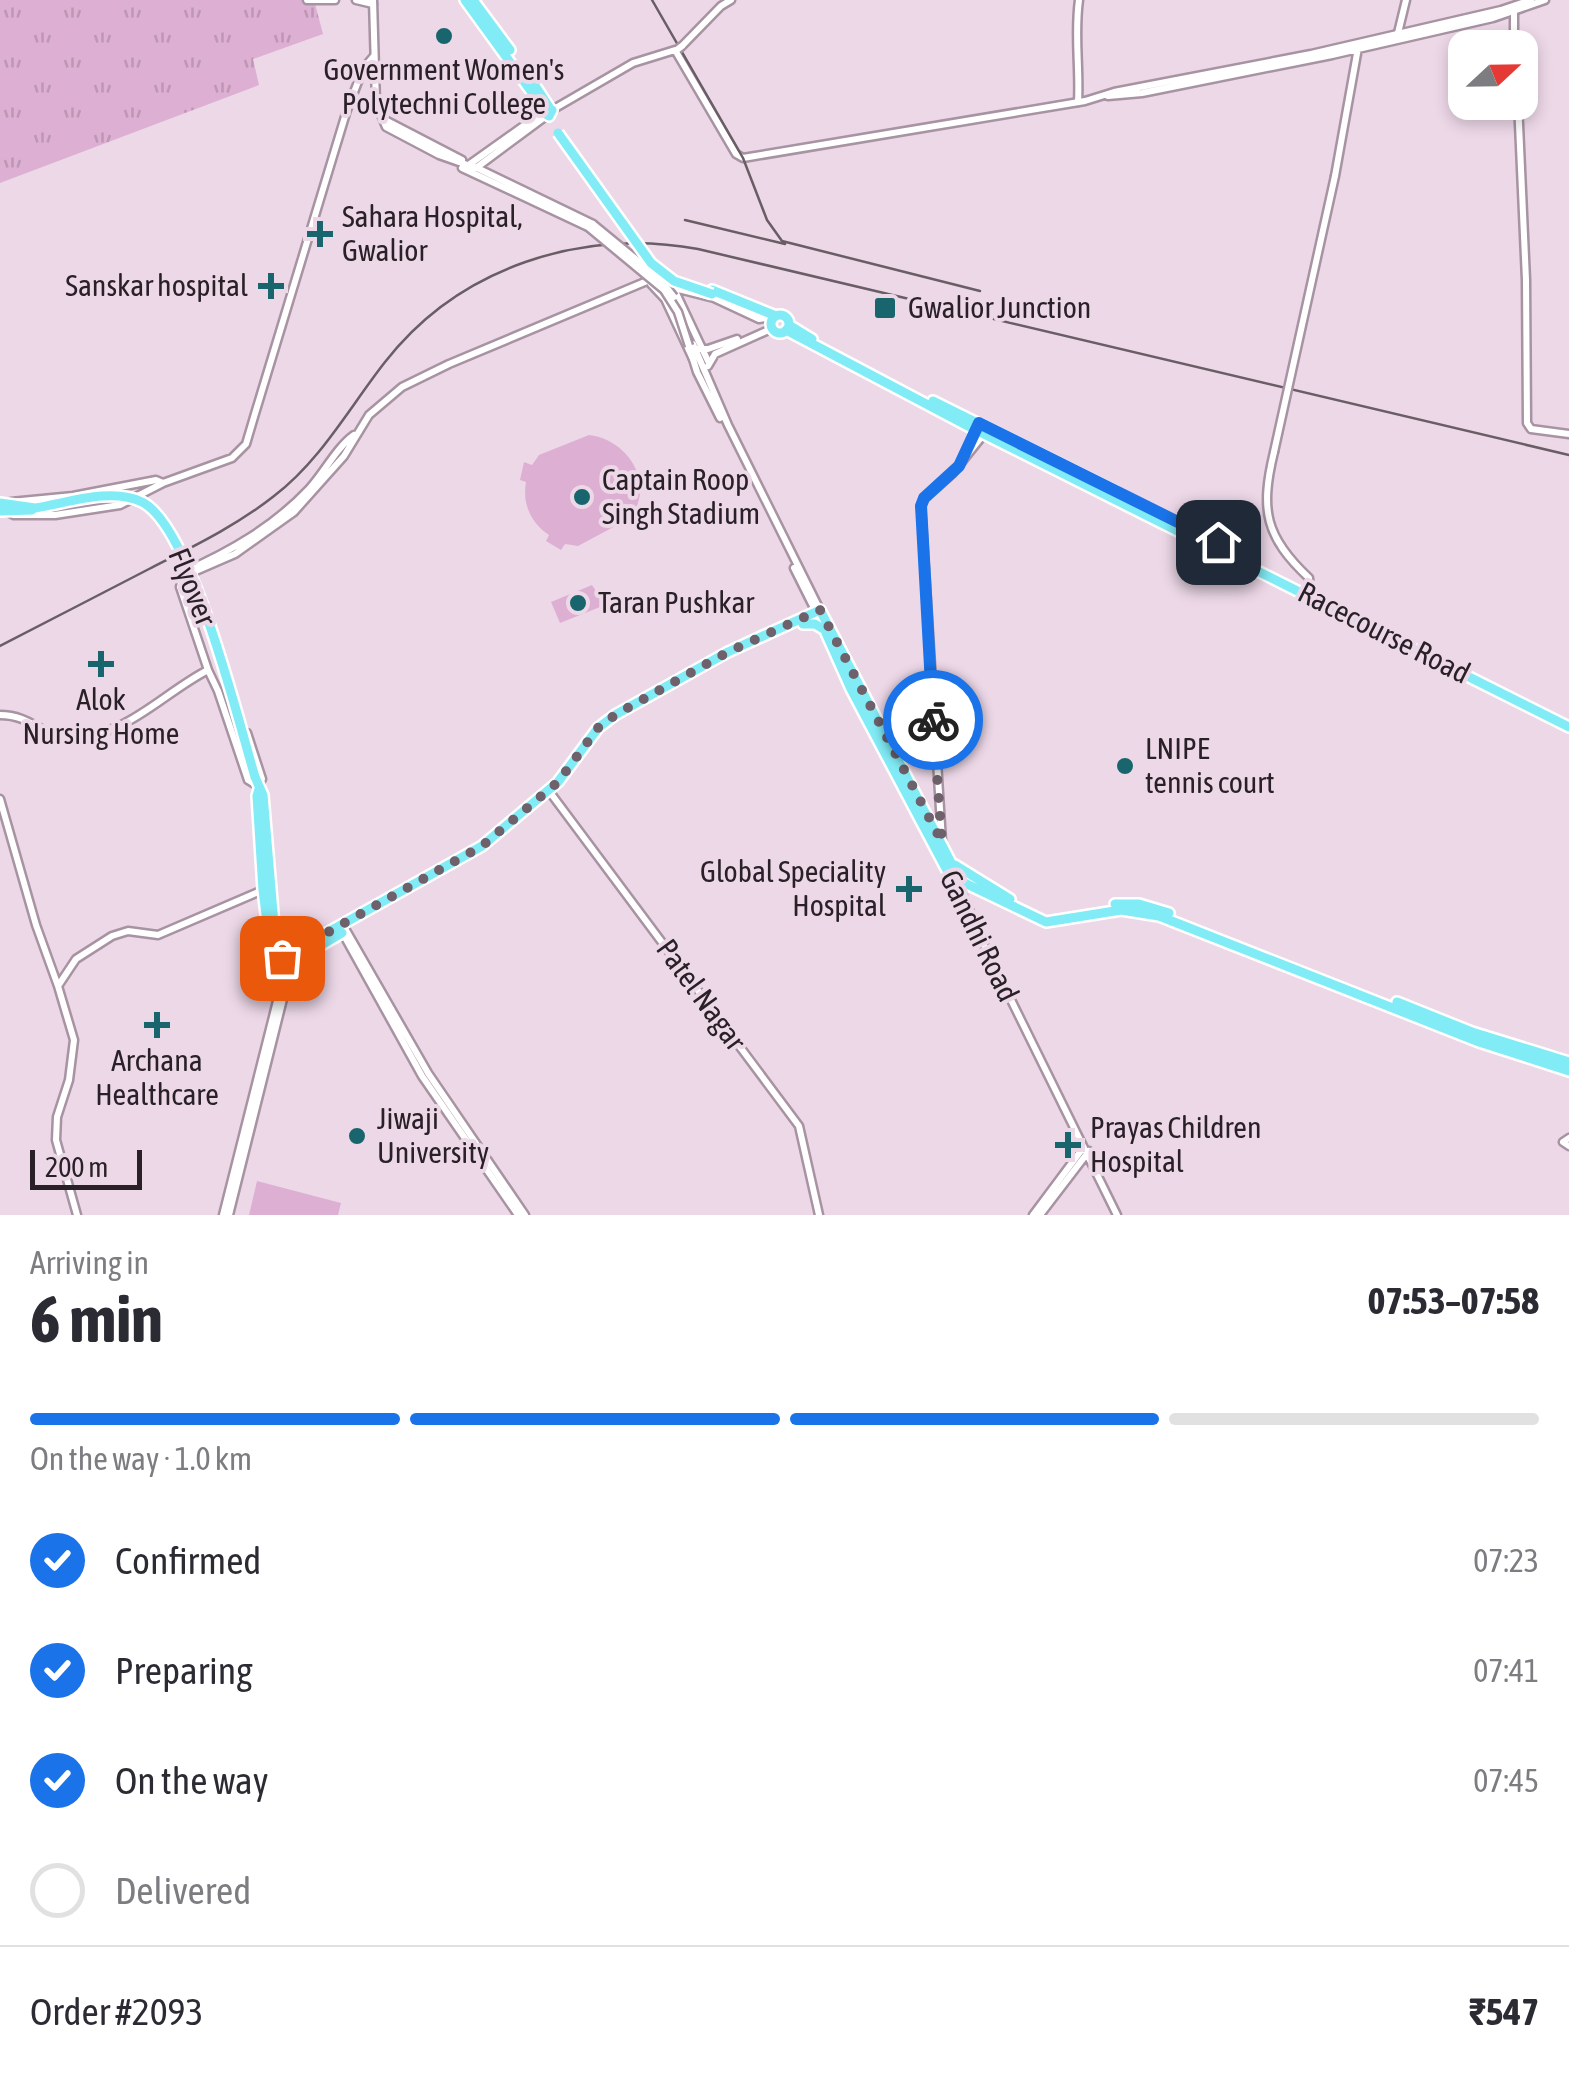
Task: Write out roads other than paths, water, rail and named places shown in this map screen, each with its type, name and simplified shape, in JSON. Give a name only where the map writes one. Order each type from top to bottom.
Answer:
[{"type":"main road","points":[[308,0],[335,0]]},
{"type":"main road","points":[[356,0],[373,2],[376,103],[386,127],[606,232],[669,289],[728,426],[819,613],[942,842]]},
{"type":"main road","points":[[465,0],[548,112]]},
{"type":"main road","points":[[474,0],[651,263],[674,281],[712,292],[769,323],[778,332],[787,328],[979,427]]},
{"type":"main road","points":[[473,166],[548,112],[634,63],[678,48],[731,0]]},
{"type":"main road","points":[[1078,102],[1079,0]]},
{"type":"main road","points":[[1398,36],[1406,0]]},
{"type":"main road","points":[[1398,36],[1532,0]]},
{"type":"main road","points":[[678,48],[739,158],[1078,102],[1359,45],[1514,11],[1545,0]]},
{"type":"main road","points":[[1514,11],[1514,30]]},
{"type":"main road","points":[[1310,590],[1310,578],[1282,550],[1268,519],[1266,493],[1336,176],[1359,45]]},
{"type":"main road","points":[[7,508],[14,515],[55,516],[120,505],[163,483],[232,458],[246,444],[361,74],[374,56]]},
{"type":"main road","points":[[361,74],[368,72],[376,80]]},
{"type":"main road","points":[[383,119],[483,175]]},
{"type":"main road","points":[[1519,120],[1527,424],[1531,429],[1569,434]]},
{"type":"main road","points":[[439,155],[473,166]]},
{"type":"main road","points":[[226,1215],[282,989],[281,966],[275,936],[264,795],[258,784],[248,780],[181,594],[182,577],[234,554],[294,512],[344,456],[354,435],[376,408],[413,380],[647,281],[714,298],[769,323]]},
{"type":"main road","points":[[647,281],[666,299],[687,352],[694,360]]},
{"type":"main road","points":[[673,288],[695,347],[708,361],[708,372]]},
{"type":"main road","points":[[695,347],[786,317],[787,328]]},
{"type":"main road","points":[[708,361],[769,323]]},
{"type":"main road","points":[[694,360],[695,347]]},
{"type":"main road","name":"Gandhi Road","points":[[694,360],[819,613],[851,689],[947,861]]},
{"type":"main road","points":[[979,427],[952,474],[924,498],[921,506],[942,842],[957,881],[1046,922],[1121,910],[1159,916],[1478,1042],[1569,1071]]},
{"type":"main road","points":[[970,447],[979,427]]},
{"type":"main road","name":"Racecourse Road","points":[[979,427],[1310,590],[1569,724]]},
{"type":"main road","name":"Racecourse Road","points":[[979,427],[1569,724]]},
{"type":"main road","points":[[970,447],[998,438]]},
{"type":"main road","points":[[7,508],[156,480],[163,483]]},
{"type":"main road","name":"Flyover","points":[[7,508],[36,508],[117,496],[140,501],[160,516],[193,582],[258,784]]},
{"type":"main road","points":[[194,571],[262,779],[258,784],[262,890],[281,966]]},
{"type":"main road","points":[[281,966],[472,854],[551,793],[609,726],[731,656],[819,613]]},
{"type":"main road","points":[[551,793],[598,728],[615,715],[738,648],[819,613]]},
{"type":"main road","points":[[803,624],[815,624],[824,630]]},
{"type":"main road","points":[[0,715],[21,716],[62,737],[94,735],[122,726],[208,670]]},
{"type":"main road","name":"Patel Nagar","points":[[551,793],[799,1126],[819,1215]]},
{"type":"main road","points":[[0,799],[74,1040],[69,1080],[57,1116],[56,1140],[77,1215]]},
{"type":"main road","points":[[947,861],[1038,914],[1056,916],[1120,904],[1146,906],[1472,1032],[1569,1062]]},
{"type":"main road","name":"Gandhi Road","points":[[957,881],[1087,1149]]},
{"type":"main road","name":"Gandhi Road","points":[[957,881],[1119,1215]]},
{"type":"main road","points":[[58,986],[76,959],[112,936],[128,931],[158,935],[262,890]]},
{"type":"main road","points":[[281,966],[296,952],[343,929]]},
{"type":"main road","points":[[343,929],[428,1072],[522,1215]]},
{"type":"main road","points":[[275,936],[282,946],[296,952]]},
{"type":"main road","points":[[1567,1144],[1569,1129]]},
{"type":"main road","points":[[1037,1215],[1087,1149]]},
{"type":"railway","points":[[652,0],[743,158],[767,220],[782,241],[980,291]]},
{"type":"railway","points":[[685,220],[785,244]]},
{"type":"railway","points":[[0,646],[213,536],[274,496],[320,450],[385,362],[415,329],[449,301],[525,262],[567,250],[610,244],[698,249],[1569,455]]},
{"type":"place","name":"Government Women's Polytechni College","points":[[444,36]]},
{"type":"place","name":"Sahara Hospital, Gwalior","points":[[320,234]]},
{"type":"place","name":"Sanskar hospital","points":[[271,286]]},
{"type":"place","name":"Gwalior Junction","points":[[885,308]]},
{"type":"place","name":"Captain Roop Singh Stadium","points":[[582,497]]},
{"type":"place","name":"Taran Pushkar","points":[[578,603]]},
{"type":"place","name":"Alok Nursing Home","points":[[101,664]]},
{"type":"place","name":"LNIPE tennis court","points":[[1125,766]]},
{"type":"place","name":"Global Speciality Hospital","points":[[909,889]]},
{"type":"place","name":"Archana Healthcare","points":[[157,1025]]},
{"type":"place","name":"Jiwaji University","points":[[357,1136]]},
{"type":"place","name":"Prayas Children Hospital","points":[[1068,1145]]}]
